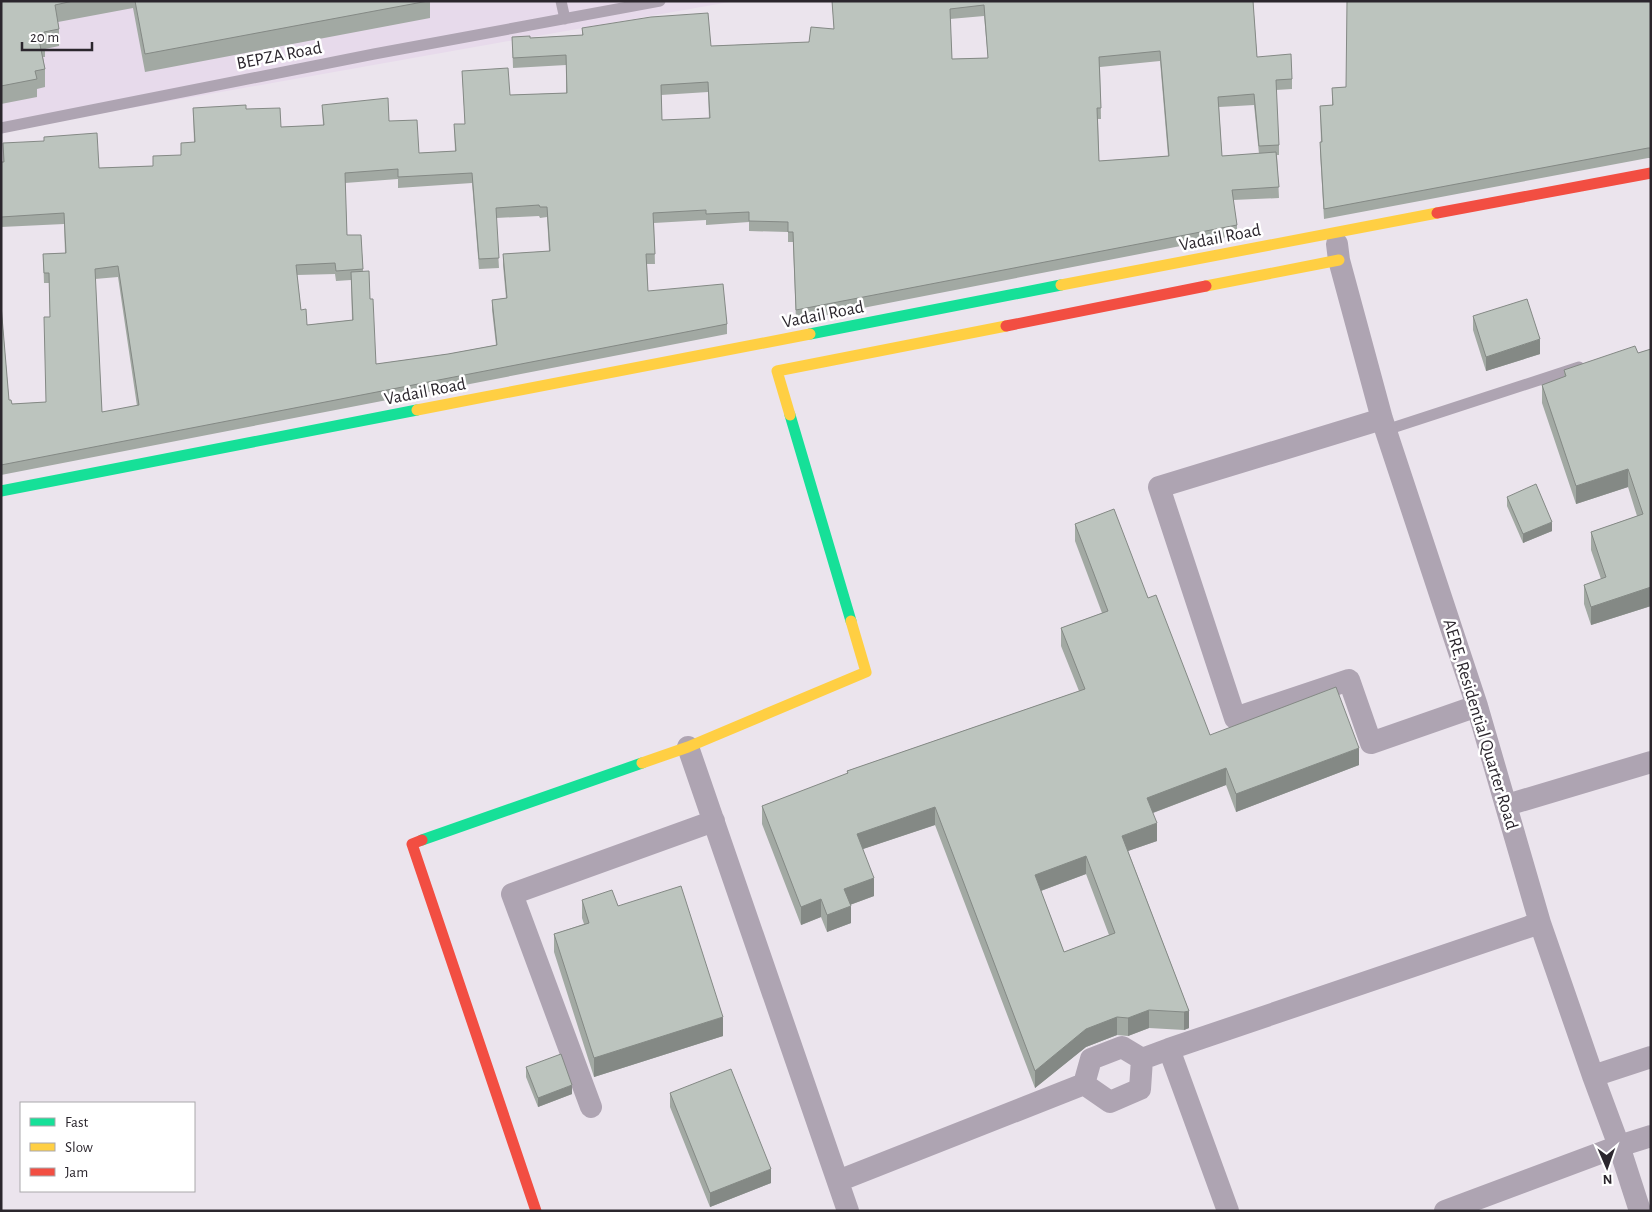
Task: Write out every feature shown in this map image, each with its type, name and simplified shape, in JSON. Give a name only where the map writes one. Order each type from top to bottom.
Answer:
[{"type":"street","name":"Vadail Road","points":[[1,491],[1651,173]]},
{"type":"street","name":"AERE, Residential Quarter Road","points":[[1336,234],[1339,260],[1384,424],[1477,706],[1540,923],[1640,1211]]},
{"type":"street","points":[[536,1211],[412,844],[688,748],[866,672],[777,371],[1339,260]]},
{"type":"street","points":[[1384,424],[1159,487],[1228,699],[1235,718],[1349,680],[1371,743],[1477,706]]},
{"type":"street","points":[[688,748],[848,1211]]},
{"type":"street","points":[[1507,805],[1651,762]]},
{"type":"street","points":[[591,1107],[512,894],[714,821]]},
{"type":"street","points":[[1142,1059],[1540,923]]},
{"type":"street","points":[[1084,1084],[1091,1059],[1122,1047],[1142,1059]]},
{"type":"street","points":[[1169,1049],[1228,1211]]},
{"type":"street","points":[[1593,1076],[1651,1057]]},
{"type":"street","points":[[1084,1084],[1110,1102],[1140,1089],[1142,1059]]},
{"type":"street","points":[[838,1181],[1084,1084]]},
{"type":"street","points":[[1445,1211],[1619,1146],[1651,1136]]},
{"type":"lane","points":[[561,1],[565,19]]},
{"type":"lane","name":"BEPZA Road","points":[[1,128],[374,54],[660,1]]},
{"type":"lane","points":[[1384,424],[1585,364]]},
{"type":"shaded area","points":[[1,1],[735,1],[1,131]]},
{"type":"building","points":[[1,1],[73,1],[55,5],[59,29],[44,32],[45,39],[39,40],[45,69],[35,71],[37,79],[1,86]]},
{"type":"building","points":[[135,1],[428,1],[145,54]]},
{"type":"building","points":[[832,1],[1253,1],[1257,57],[1291,54],[1292,79],[1276,80],[1279,145],[1259,146],[1254,94],[1218,97],[1222,156],[1276,152],[1279,187],[1232,190],[1237,225],[796,310],[793,232],[788,232],[788,222],[749,221],[749,212],[706,214],[706,210],[653,213],[655,254],[646,254],[648,291],[723,284],[727,324],[1,465],[1,305],[9,400],[11,400],[12,404],[46,402],[44,317],[50,317],[49,273],[44,273],[43,254],[66,253],[64,213],[1,217],[1,162],[4,162],[3,143],[44,141],[44,137],[97,133],[99,168],[153,166],[153,156],[181,155],[181,143],[195,142],[193,108],[246,105],[246,109],[280,108],[281,127],[324,125],[322,105],[388,98],[389,121],[417,120],[419,153],[456,151],[454,124],[465,124],[462,71],[508,68],[510,95],[567,93],[566,55],[513,58],[512,37],[530,36],[530,38],[583,35],[582,28],[651,17],[708,13],[711,46],[809,42],[811,27],[834,29]],"holes":[[[984,5],[988,58],[952,59],[950,9]],[[1160,51],[1169,156],[1099,161],[1097,108],[1101,108],[1099,57]],[[708,82],[710,118],[662,120],[661,85]],[[398,169],[398,177],[472,173],[479,259],[499,258],[496,208],[539,205],[540,207],[547,207],[550,251],[503,254],[507,298],[492,300],[497,345],[376,364],[373,299],[370,299],[369,271],[351,272],[353,320],[307,325],[306,309],[301,310],[296,265],[335,263],[336,271],[363,269],[361,235],[347,235],[345,173]],[[118,266],[139,405],[102,412],[95,269]]]},
{"type":"building","points":[[1347,1],[1651,1],[1651,148],[1324,209],[1320,106],[1333,105],[1332,88],[1346,87]]},
{"type":"building","points":[[1527,299],[1540,339],[1486,357],[1473,316]]},
{"type":"building","points":[[1635,346],[1638,353],[1651,349],[1651,587],[1591,607],[1584,585],[1606,577],[1591,532],[1643,514],[1628,469],[1576,486],[1542,385],[1566,376],[1564,370]]},
{"type":"building","points":[[1536,484],[1552,522],[1523,534],[1507,497]]},
{"type":"building","points":[[1114,509],[1148,598],[1156,595],[1210,735],[1336,687],[1359,748],[1236,794],[1226,768],[1147,798],[1157,823],[1122,836],[1189,1011],[1149,1010],[1128,1018],[1117,1017],[1086,1029],[1035,1071],[935,807],[857,834],[874,878],[844,889],[851,906],[827,915],[821,899],[801,907],[762,806],[848,773],[847,771],[1085,689],[1061,628],[1108,611],[1075,524]],"holes":[[[1086,856],[1115,933],[1064,952],[1035,875]]]},
{"type":"building","points":[[681,886],[723,1017],[594,1058],[554,934],[589,923],[582,900],[612,890],[618,906]]},
{"type":"building","points":[[561,1054],[572,1085],[538,1098],[526,1067]]},
{"type":"building","points":[[731,1069],[771,1169],[710,1193],[670,1093]]},
{"type":"traffic: fast","points":[[810,334],[1061,285]]},
{"type":"traffic: fast","points":[[1,491],[417,410]]},
{"type":"traffic: fast","points":[[790,415],[851,621]]},
{"type":"traffic: fast","points":[[422,840],[642,763]]},
{"type":"traffic: slow","points":[[1061,285],[1437,213]]},
{"type":"traffic: slow","points":[[1206,286],[1339,260]]},
{"type":"traffic: slow","points":[[790,415],[777,371],[1006,326]]},
{"type":"traffic: slow","points":[[417,410],[810,334]]},
{"type":"traffic: slow","points":[[642,763],[688,747],[866,672],[851,621]]},
{"type":"traffic: jam","points":[[1437,213],[1651,173]]},
{"type":"traffic: jam","points":[[1006,326],[1206,286]]},
{"type":"traffic: jam","points":[[422,840],[412,844],[536,1211]]}]
